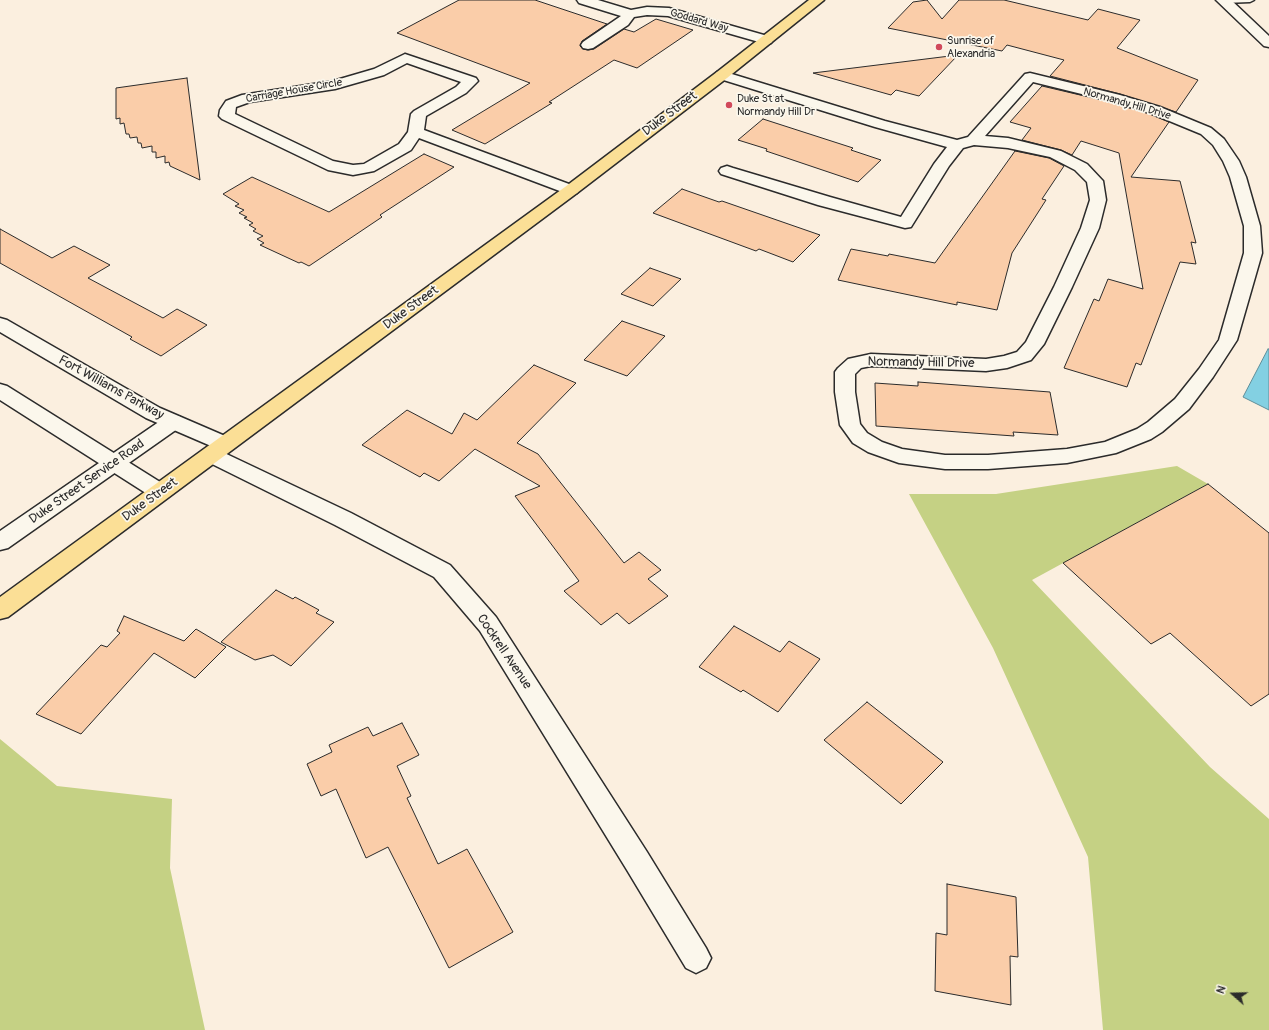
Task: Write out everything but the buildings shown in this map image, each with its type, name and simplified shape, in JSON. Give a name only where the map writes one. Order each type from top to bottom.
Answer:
[{"type":"main road","name":"Duke Street","points":[[0,610],[571,190],[722,75],[817,0]]},
{"type":"street","name":"Goddard Way","points":[[584,0],[630,14],[647,11],[669,12],[766,40]]},
{"type":"street","points":[[1224,1],[1269,43]]},
{"type":"street","points":[[588,45],[623,22],[630,14]]},
{"type":"street","name":"Carriage House Circle","points":[[405,58],[471,81],[461,90],[419,114],[416,132],[405,147],[368,168],[353,170],[328,165],[243,125],[227,116],[227,110],[231,104],[247,98],[335,85],[358,79],[389,68],[405,58]]},
{"type":"street","name":"Normandy Hill Drive","points":[[722,75],[880,124],[965,142],[1008,142],[1055,154],[1081,166],[1095,181],[1098,200],[1090,228],[1063,287],[1034,344],[1024,356],[1007,362],[986,365],[871,360],[855,363],[845,372],[845,392],[850,425],[860,438],[875,447],[899,456],[945,462],[988,462],[1067,456],[1109,448],[1144,434],[1155,427],[1182,404],[1206,373],[1228,340],[1253,253],[1261,244],[1252,226],[1238,177],[1231,161],[1219,142],[1206,132],[1156,110],[1115,98],[1030,78],[965,142],[942,164],[905,223],[824,201],[727,170]]},
{"type":"street","points":[[416,132],[571,190]]},
{"type":"street","name":"Fort Williams Parkway","points":[[0,324],[116,392],[153,413],[173,422],[218,449]]},
{"type":"street","points":[[0,391],[160,492]]},
{"type":"street","name":"Duke Street Service Road","points":[[0,542],[173,422]]},
{"type":"street","name":"Cockrell Avenue","points":[[218,449],[343,519],[442,570],[488,624],[696,958]]},
{"type":"lane","points":[[1224,1],[1250,0]]},
{"type":"green space","points":[[1177,466],[1208,484],[1032,580],[1210,767],[1269,819],[1269,1030],[1103,1030],[1088,857],[993,648],[909,494],[996,494]]},
{"type":"green space","points":[[0,739],[57,786],[172,799],[170,868],[205,1030],[0,1030]]},
{"type":"water","points":[[1269,349],[1269,410],[1243,397]]},
{"type":"place","name":"Sunrise of Alexandria","points":[[939,47]]},
{"type":"place","name":"Duke St at Normandy Hill Dr","points":[[729,105]]}]
